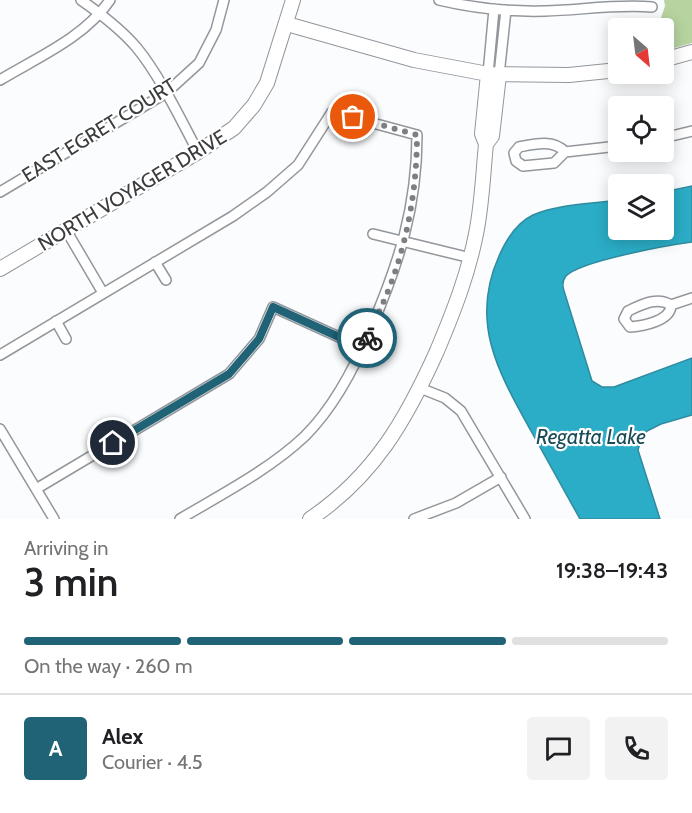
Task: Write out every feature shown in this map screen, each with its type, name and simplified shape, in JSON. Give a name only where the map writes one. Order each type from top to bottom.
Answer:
[{"type":"street","points":[[81,0],[101,13],[137,48],[166,93],[198,152]]},
{"type":"street","points":[[0,80],[84,29],[101,13],[110,0]]},
{"type":"street","name":"EAST EGRET COURT","points":[[0,192],[166,93],[198,63],[216,30],[224,0]]},
{"type":"street","name":"NORTH VOYAGER DRIVE","points":[[0,269],[198,152],[234,128],[254,105],[267,83],[293,0]]},
{"type":"street","points":[[439,0],[506,10],[544,11],[628,5],[652,7]]},
{"type":"street","points":[[493,75],[494,9]]},
{"type":"street","points":[[310,519],[341,495],[376,458],[404,419],[457,304],[476,233],[486,144],[482,134],[506,10]]},
{"type":"street","points":[[287,24],[414,60],[493,75],[568,75],[608,71]]},
{"type":"street","points":[[674,57],[692,52]]},
{"type":"street","points":[[0,355],[233,216],[267,192],[298,165],[332,112],[417,135],[416,177],[404,241],[394,276],[363,348],[340,392],[304,437],[255,474],[180,519]]},
{"type":"street","points":[[674,135],[692,131]]},
{"type":"street","points":[[551,143],[561,147],[565,152],[561,159],[554,163],[523,166],[516,160],[514,153],[519,147],[551,143]]},
{"type":"street","points":[[565,152],[608,147]]},
{"type":"street","points":[[66,230],[103,293]]},
{"type":"street","points":[[373,234],[471,258]]},
{"type":"street","points":[[155,262],[166,280]]},
{"type":"street","points":[[671,305],[692,298]]},
{"type":"street","points":[[656,300],[665,301],[671,305],[668,315],[639,326],[630,327],[624,319],[628,311],[656,300]]},
{"type":"street","points":[[36,489],[229,374],[259,339],[273,307],[363,348]]},
{"type":"street","points":[[56,321],[66,339]]},
{"type":"street","points":[[420,388],[445,398],[461,411],[525,519]]},
{"type":"street","points":[[0,429],[54,519]]},
{"type":"street","points":[[414,519],[456,502],[501,477]]},
{"type":"green space","points":[[664,0],[692,0],[692,43],[674,48],[674,18],[661,18],[665,6]]},
{"type":"water","name":"Regatta Lake","points":[[692,186],[692,242],[606,259],[574,270],[563,280],[592,381],[602,387],[614,387],[692,358],[692,415],[661,424],[647,431],[642,437],[638,450],[660,519],[580,519],[519,410],[499,368],[488,326],[487,303],[490,280],[508,238],[517,227],[533,215],[564,206],[608,201],[608,240],[674,240],[674,190]]},
{"type":"way so far","points":[[353,117],[417,135],[416,177],[404,241],[394,276],[367,338]]},
{"type":"route","points":[[113,443],[229,374],[259,339],[273,307],[363,348],[367,338]]}]
